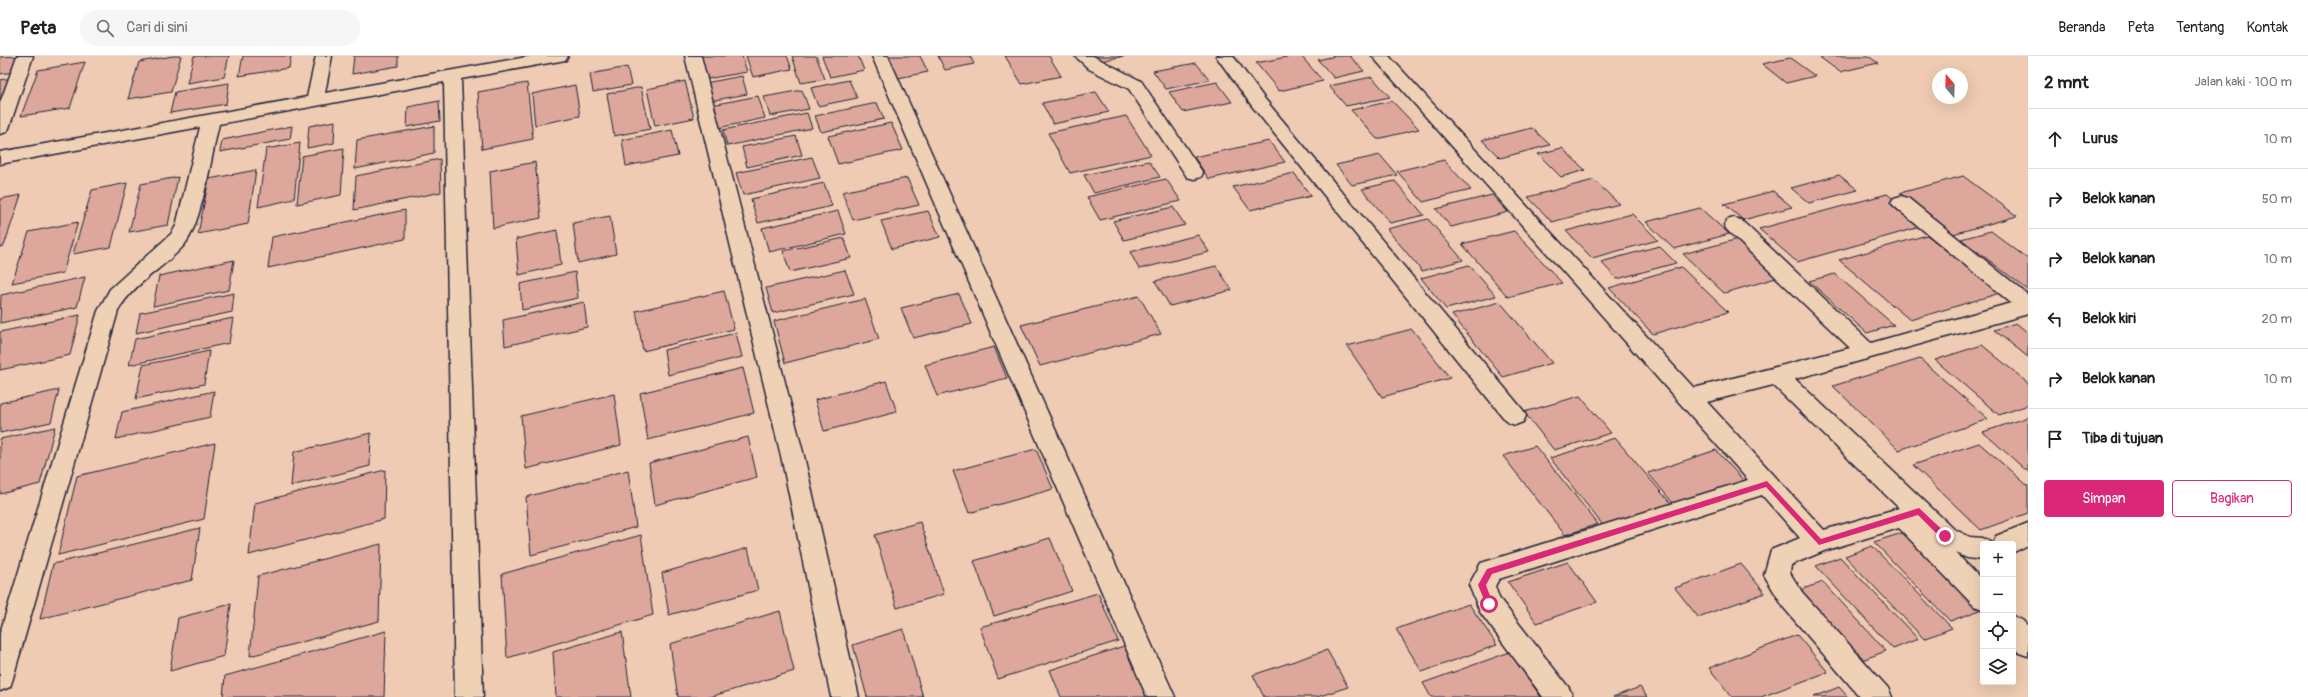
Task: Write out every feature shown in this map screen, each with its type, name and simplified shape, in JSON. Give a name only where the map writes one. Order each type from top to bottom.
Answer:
[{"type":"street","points":[[0,128],[25,56]]},
{"type":"street","points":[[316,100],[324,56]]},
{"type":"street","points":[[0,158],[560,56]]},
{"type":"street","points":[[693,56],[751,284],[832,629],[845,697]]},
{"type":"street","points":[[880,56],[1161,697]]},
{"type":"street","points":[[1083,56],[1102,70],[1128,80],[1135,85],[1194,173]]},
{"type":"street","points":[[1224,56],[1263,108],[1515,416]]},
{"type":"street","points":[[1380,56],[1819,542]]},
{"type":"street","points":[[452,76],[469,697]]},
{"type":"street","points":[[0,678],[108,311],[117,294],[178,239],[186,226],[211,119]]},
{"type":"street","points":[[1900,202],[2028,306]]},
{"type":"street","points":[[1734,225],[1867,352]]},
{"type":"street","points":[[1690,398],[1867,352],[2028,306]]},
{"type":"street","points":[[1778,376],[1912,514],[1980,594]]},
{"type":"street","points":[[1559,697],[1489,604],[1482,585],[1490,571],[1767,484]]},
{"type":"street","points":[[1878,697],[1793,600],[1777,575],[1780,558],[1819,542],[1912,514]]},
{"type":"street","points":[[1912,514],[1945,536],[1967,547],[1980,549]]},
{"type":"street","points":[[2012,541],[2028,534]]},
{"type":"street","points":[[2016,631],[2028,644]]},
{"type":"building","points":[[20,56],[14,72],[0,74],[0,57]]},
{"type":"building","points":[[181,56],[171,92],[128,99],[139,62]]},
{"type":"building","points":[[194,56],[229,56],[224,77],[187,83]]},
{"type":"building","points":[[243,56],[291,56],[289,68],[239,76]]},
{"type":"building","points":[[354,56],[398,56],[398,66],[352,74]]},
{"type":"building","points":[[694,56],[742,56],[747,72],[700,80]]},
{"type":"building","points":[[746,56],[787,56],[792,69],[753,77]]},
{"type":"building","points":[[792,56],[816,56],[825,79],[801,83]]},
{"type":"building","points":[[822,56],[858,56],[864,70],[830,77]]},
{"type":"building","points":[[888,56],[920,56],[928,72],[898,78]]},
{"type":"building","points":[[938,56],[970,56],[974,64],[945,70]]},
{"type":"building","points":[[1005,56],[1049,56],[1061,76],[1022,84]]},
{"type":"building","points":[[1092,56],[1124,56],[1096,62]]},
{"type":"building","points":[[1292,56],[1301,56],[1323,81],[1279,91],[1256,63]]},
{"type":"building","points":[[1335,56],[1350,56],[1364,71],[1334,78],[1318,60]]},
{"type":"building","points":[[1818,56],[1868,56],[1878,63],[1840,72]]},
{"type":"building","points":[[1790,58],[1815,76],[1786,83],[1762,64]]},
{"type":"building","points":[[85,62],[70,108],[21,116],[38,70]]},
{"type":"building","points":[[1196,63],[1210,80],[1166,89],[1153,71]]},
{"type":"building","points":[[627,67],[631,85],[593,92],[590,74]]},
{"type":"building","points":[[742,76],[747,94],[710,101],[705,83]]},
{"type":"building","points":[[1372,77],[1390,97],[1346,106],[1329,86]]},
{"type":"building","points":[[13,78],[0,111],[0,80]]},
{"type":"building","points":[[849,80],[857,98],[818,106],[811,88]]},
{"type":"building","points":[[685,81],[694,118],[655,126],[647,89]]},
{"type":"building","points":[[1217,82],[1232,102],[1183,112],[1169,92]]},
{"type":"building","points":[[229,83],[226,104],[170,113],[175,92]]},
{"type":"building","points":[[527,83],[533,139],[482,149],[478,92]]},
{"type":"building","points":[[575,85],[580,116],[535,125],[532,94]]},
{"type":"building","points":[[641,87],[650,129],[614,136],[607,94]]},
{"type":"building","points":[[802,90],[809,109],[770,116],[764,97]]},
{"type":"building","points":[[1096,92],[1109,112],[1053,124],[1042,103]]},
{"type":"building","points":[[758,96],[765,118],[718,128],[712,105]]},
{"type":"building","points":[[439,101],[440,121],[407,127],[408,107]]},
{"type":"building","points":[[1392,101],[1419,129],[1377,139],[1351,110]]},
{"type":"building","points":[[877,103],[884,119],[821,132],[815,116]]},
{"type":"building","points":[[807,113],[812,128],[727,146],[723,130]]},
{"type":"building","points":[[1126,116],[1151,155],[1070,173],[1048,133]]},
{"type":"building","points":[[335,121],[334,143],[307,148],[309,126]]},
{"type":"building","points":[[891,123],[903,150],[838,164],[828,136]]},
{"type":"building","points":[[292,126],[290,139],[220,152],[222,140]]},
{"type":"building","points":[[434,126],[434,153],[355,169],[357,140]]},
{"type":"building","points":[[1532,128],[1550,145],[1500,158],[1482,140]]},
{"type":"building","points":[[672,130],[678,156],[626,166],[622,140]]},
{"type":"building","points":[[796,136],[802,155],[747,167],[742,147]]},
{"type":"building","points":[[1269,141],[1285,162],[1209,179],[1194,157]]},
{"type":"building","points":[[300,143],[294,199],[258,207],[266,149]]},
{"type":"building","points":[[344,148],[341,195],[297,204],[302,156]]},
{"type":"building","points":[[1562,148],[1585,170],[1561,177],[1538,154]]},
{"type":"building","points":[[1380,155],[1397,175],[1352,185],[1336,165]]},
{"type":"building","points":[[812,157],[820,178],[743,195],[736,173]]},
{"type":"building","points":[[440,159],[441,192],[354,210],[356,176]]},
{"type":"building","points":[[1444,160],[1471,190],[1423,202],[1397,171]]},
{"type":"building","points":[[1149,161],[1160,177],[1094,193],[1084,175]]},
{"type":"building","points":[[535,162],[541,218],[493,228],[490,171]]},
{"type":"building","points":[[256,170],[248,224],[198,234],[209,179]]},
{"type":"building","points":[[1294,173],[1311,196],[1250,210],[1233,187]]},
{"type":"building","points":[[1839,175],[1858,190],[1809,203],[1791,188]]},
{"type":"building","points":[[1963,176],[2017,216],[1953,234],[1900,193]]},
{"type":"building","points":[[178,177],[168,225],[129,232],[141,184]]},
{"type":"building","points":[[907,178],[919,205],[853,220],[842,192]]},
{"type":"building","points":[[1166,179],[1181,201],[1100,220],[1087,197]]},
{"type":"building","points":[[1594,180],[1619,204],[1552,222],[1528,197]]},
{"type":"building","points":[[1395,181],[1424,215],[1390,223],[1362,189]]},
{"type":"building","points":[[127,183],[111,247],[73,254],[92,190]]},
{"type":"building","points":[[824,183],[832,206],[758,223],[751,199]]},
{"type":"building","points":[[1773,191],[1792,207],[1743,220],[1724,204]]},
{"type":"building","points":[[1887,194],[1927,225],[1797,262],[1759,229]]},
{"type":"building","points":[[21,195],[4,246],[0,247],[0,199]]},
{"type":"building","points":[[1492,195],[1508,212],[1451,227],[1436,209]]},
{"type":"building","points":[[1173,207],[1185,225],[1124,240],[1113,221]]},
{"type":"building","points":[[1700,208],[1729,234],[1674,249],[1646,222]]},
{"type":"building","points":[[405,210],[405,239],[268,268],[272,237]]},
{"type":"building","points":[[838,211],[846,234],[769,252],[762,228]]},
{"type":"building","points":[[928,211],[940,237],[892,249],[881,221]]},
{"type":"building","points":[[1632,214],[1658,240],[1592,258],[1566,231]]},
{"type":"building","points":[[610,216],[616,254],[578,263],[573,223]]},
{"type":"building","points":[[1428,219],[1463,260],[1422,271],[1387,229]]},
{"type":"building","points":[[78,222],[63,273],[12,283],[29,232]]},
{"type":"building","points":[[557,230],[561,265],[519,275],[516,239]]},
{"type":"building","points":[[1514,231],[1562,283],[1508,297],[1462,244]]},
{"type":"building","points":[[1991,231],[2028,259],[2028,290],[1961,239]]},
{"type":"building","points":[[1198,235],[1209,252],[1139,269],[1130,252]]},
{"type":"building","points":[[1927,235],[2000,293],[1910,320],[1839,260]]},
{"type":"building","points":[[844,238],[851,258],[790,272],[783,251]]},
{"type":"building","points":[[1742,238],[1783,276],[1724,293],[1683,254]]},
{"type":"building","points":[[1659,246],[1676,263],[1617,279],[1601,262]]},
{"type":"building","points":[[234,260],[229,290],[153,306],[159,276]]},
{"type":"building","points":[[1469,265],[1496,296],[1446,309],[1421,278]]},
{"type":"building","points":[[1216,266],[1232,290],[1170,306],[1155,281]]},
{"type":"building","points":[[1681,267],[1728,312],[1653,334],[1609,288]]},
{"type":"building","points":[[845,270],[854,294],[773,313],[766,288]]},
{"type":"building","points":[[575,272],[578,298],[522,310],[520,284]]},
{"type":"building","points":[[1835,274],[1894,325],[1867,333],[1809,281]]},
{"type":"building","points":[[85,277],[77,307],[0,323],[1,295]]},
{"type":"building","points":[[724,291],[734,329],[643,351],[636,311]]},
{"type":"building","points":[[234,293],[232,312],[136,333],[140,313]]},
{"type":"building","points":[[959,294],[972,324],[913,338],[901,308]]},
{"type":"building","points":[[1139,296],[1161,334],[1040,366],[1021,325]]},
{"type":"building","points":[[865,299],[879,339],[785,363],[774,321]]},
{"type":"building","points":[[584,302],[587,327],[505,346],[503,320]]},
{"type":"building","points":[[1500,302],[1552,363],[1503,377],[1452,315]]},
{"type":"building","points":[[80,315],[70,355],[0,370],[0,332]]},
{"type":"building","points":[[233,318],[229,343],[129,365],[135,339]]},
{"type":"building","points":[[2016,323],[2028,333],[2028,357],[1994,330]]},
{"type":"building","points":[[1412,329],[1450,378],[1382,397],[1347,346]]},
{"type":"building","points":[[736,333],[742,357],[668,375],[664,350]]},
{"type":"building","points":[[1982,345],[2028,383],[2028,405],[1999,415],[1935,360]]},
{"type":"building","points":[[994,347],[1007,378],[937,396],[925,365]]},
{"type":"building","points":[[209,351],[204,384],[136,399],[143,365]]},
{"type":"building","points":[[1920,359],[1988,419],[1899,450],[1833,386]]},
{"type":"building","points":[[743,368],[754,413],[648,440],[640,393]]},
{"type":"building","points":[[886,381],[897,412],[824,431],[815,400]]},
{"type":"building","points":[[59,390],[51,422],[0,433],[0,403]]},
{"type":"building","points":[[214,391],[210,417],[116,439],[122,412]]},
{"type":"building","points":[[614,394],[621,445],[526,469],[521,416]]},
{"type":"building","points":[[1580,396],[1611,433],[1554,450],[1524,412]]},
{"type":"building","points":[[2028,417],[2028,472],[1983,432]]},
{"type":"building","points":[[55,427],[40,484],[0,494],[0,439]]},
{"type":"building","points":[[371,433],[370,466],[291,486],[294,452]]},
{"type":"building","points":[[748,437],[757,477],[655,505],[649,463]]},
{"type":"building","points":[[1615,438],[1673,506],[1605,528],[1550,458]]},
{"type":"building","points":[[215,443],[204,519],[58,555],[77,476]]},
{"type":"building","points":[[1979,443],[2028,486],[2028,513],[1981,530],[1913,465]]},
{"type":"building","points":[[1535,446],[1598,524],[1565,535],[1503,456]]},
{"type":"building","points":[[1036,449],[1053,489],[969,513],[953,471]]},
{"type":"building","points":[[1716,450],[1744,481],[1674,504],[1648,473]]},
{"type":"building","points":[[385,470],[384,519],[249,555],[255,503]]},
{"type":"building","points":[[628,470],[636,527],[531,555],[526,497]]},
{"type":"building","points":[[920,522],[944,594],[897,608],[875,535]]},
{"type":"building","points":[[200,528],[192,580],[40,619],[53,564]]},
{"type":"building","points":[[1908,531],[1980,603],[1980,610],[1950,621],[1874,542]]},
{"type":"building","points":[[641,535],[653,615],[507,658],[502,574]]},
{"type":"building","points":[[1050,538],[1072,591],[994,616],[974,561]]},
{"type":"building","points":[[381,544],[379,621],[250,656],[258,576]]},
{"type":"building","points":[[1872,546],[1952,628],[1924,639],[1845,556]]},
{"type":"building","points":[[748,548],[758,590],[669,615],[662,573]]},
{"type":"building","points":[[1840,557],[1918,639],[1893,649],[1816,566]]},
{"type":"building","points":[[1568,562],[1597,602],[1537,623],[1508,582]]},
{"type":"building","points":[[1741,564],[1765,593],[1698,617],[1675,588]]},
{"type":"building","points":[[1823,582],[1886,651],[1862,660],[1800,590]]},
{"type":"building","points":[[1098,593],[1118,641],[998,679],[980,627]]},
{"type":"building","points":[[231,604],[224,656],[170,671],[178,618]]},
{"type":"building","points":[[1469,604],[1497,645],[1422,672],[1396,629]]},
{"type":"building","points":[[780,611],[794,671],[710,697],[678,697],[670,644]]},
{"type":"building","points":[[903,629],[923,697],[867,697],[853,645]]},
{"type":"building","points":[[386,631],[384,697],[223,697],[225,676]]},
{"type":"building","points":[[622,632],[631,697],[556,697],[553,652]]},
{"type":"building","points":[[1797,635],[1828,672],[1761,697],[1732,697],[1709,668]]},
{"type":"building","points":[[1124,646],[1147,697],[1061,697],[1050,670]]},
{"type":"building","points":[[1327,650],[1348,687],[1317,697],[1264,697],[1253,675]]},
{"type":"building","points":[[1510,652],[1541,697],[1431,697],[1423,683]]},
{"type":"building","points":[[1640,687],[1647,697],[1613,697]]},
{"type":"building","points":[[1839,687],[1848,697],[1814,697]]},
{"type":"route","points":[[1489,604],[1482,585],[1490,571],[1767,484],[1819,542],[1905,518],[1919,512],[1945,536]]}]
